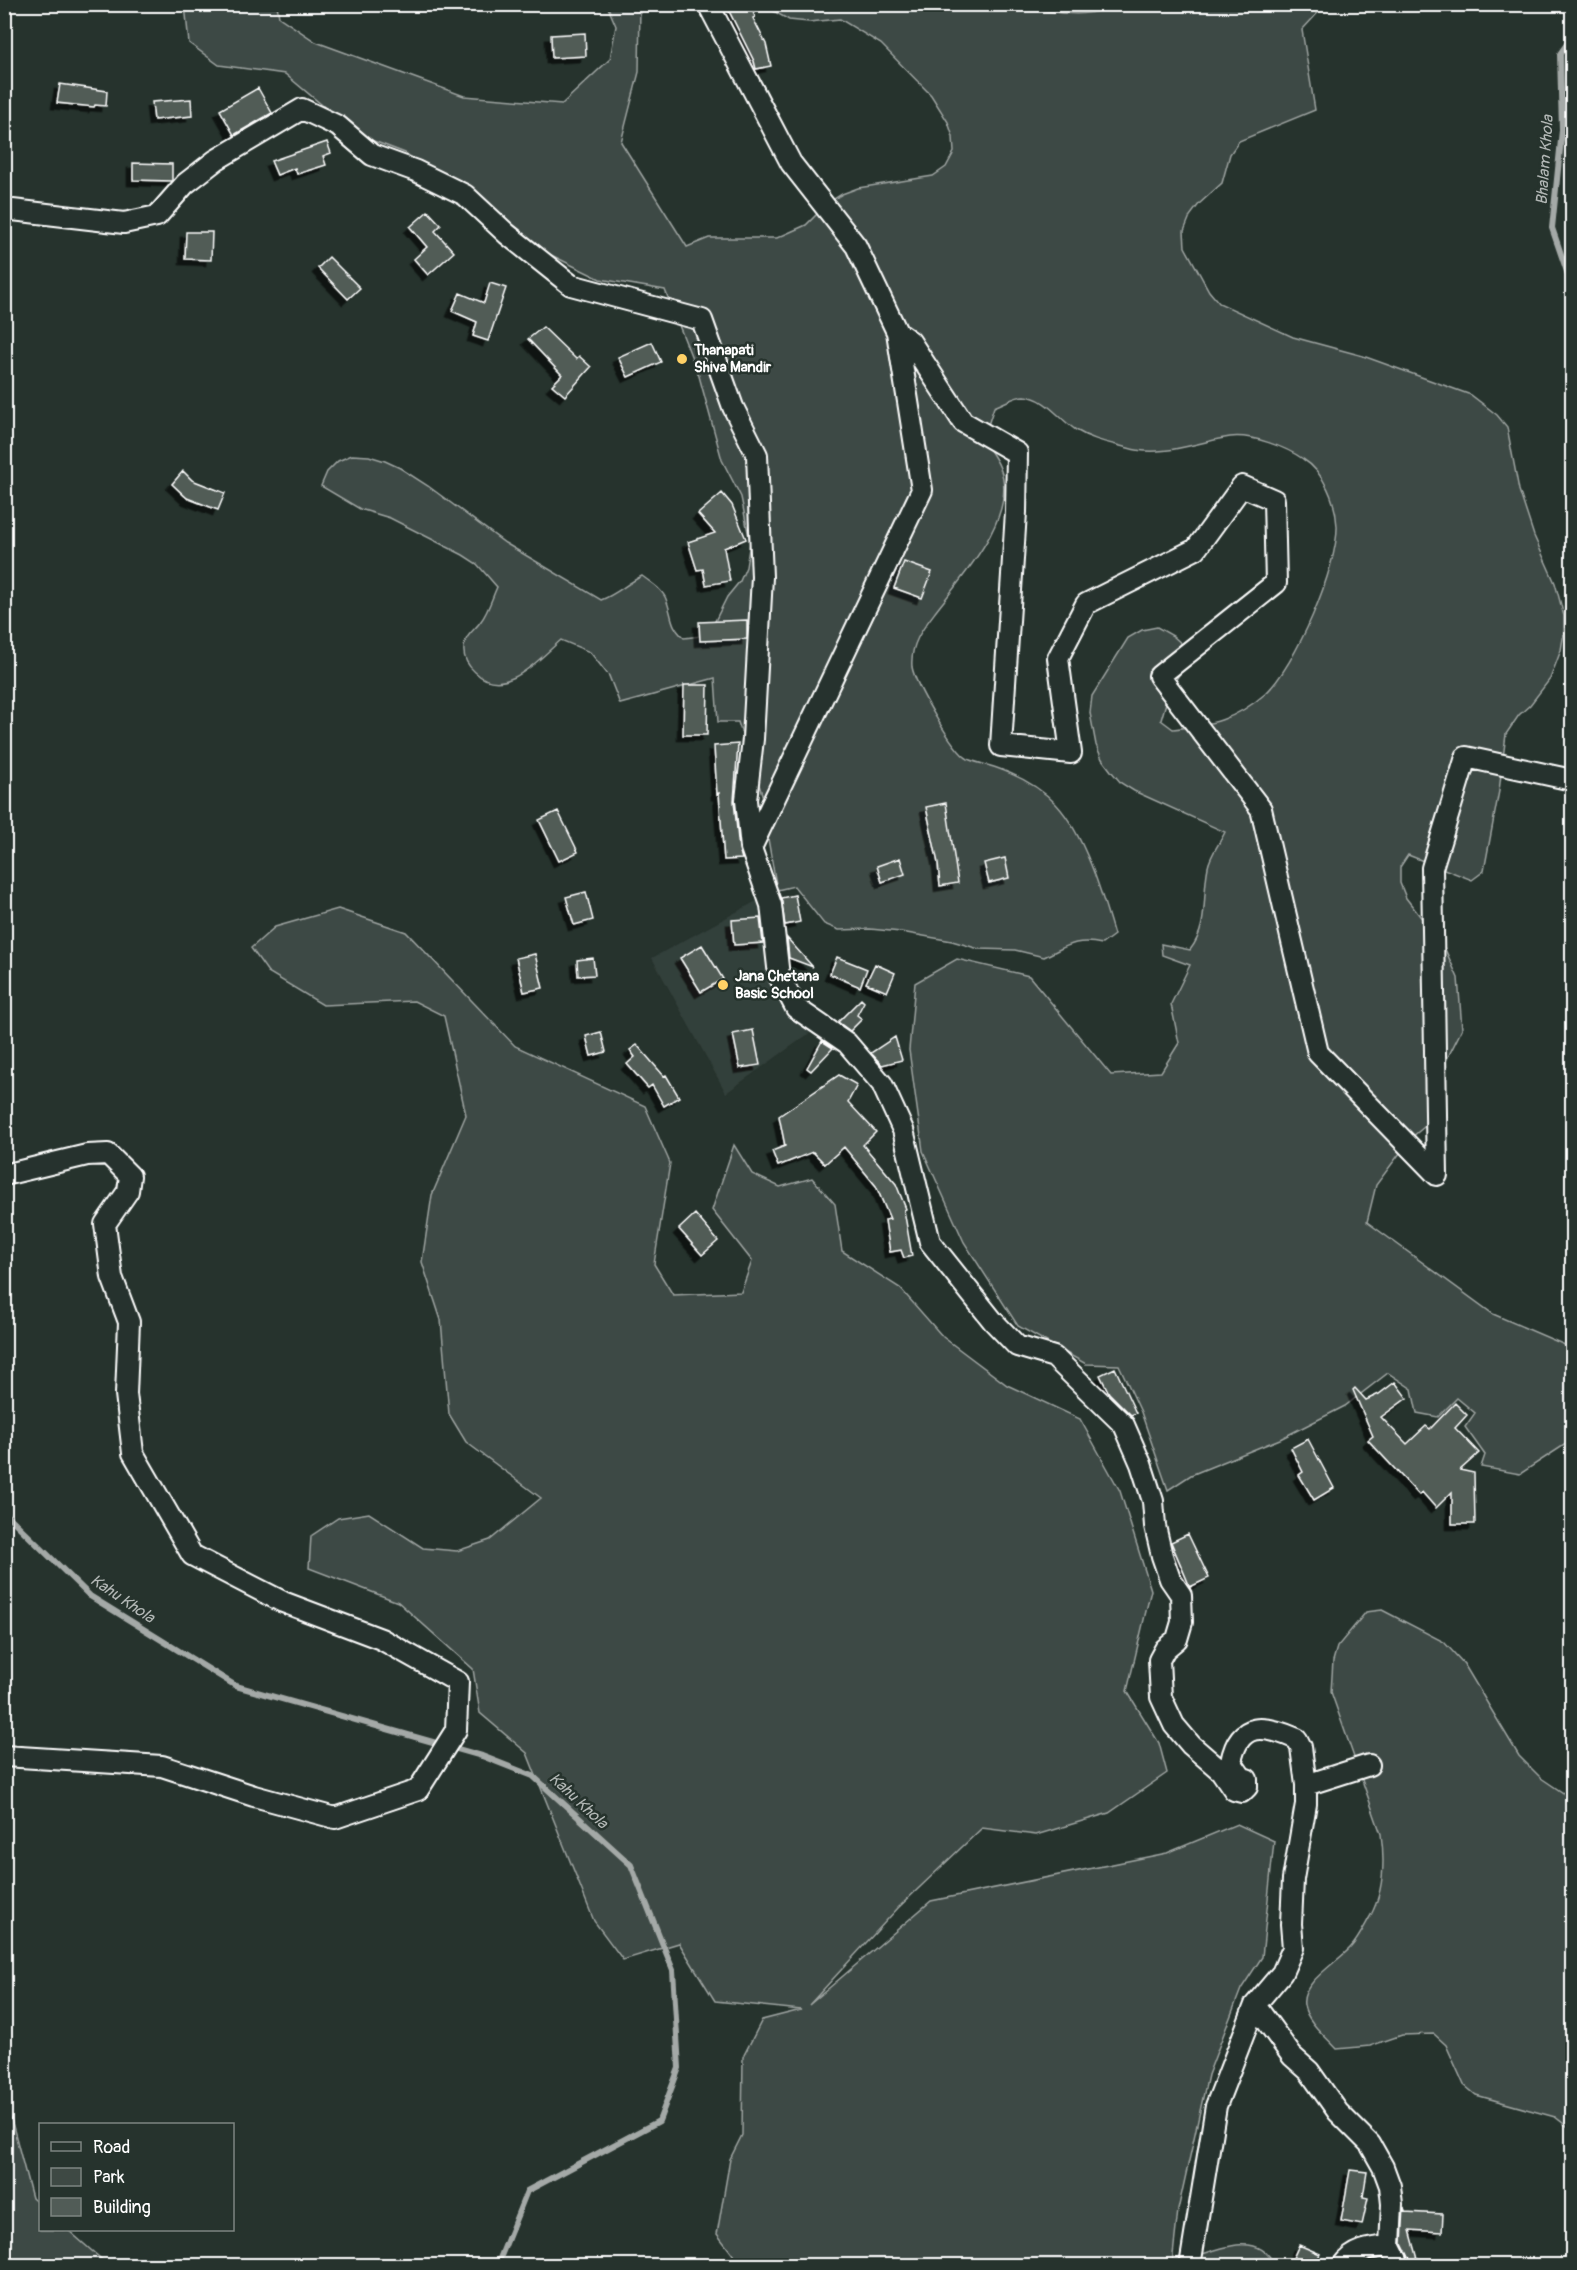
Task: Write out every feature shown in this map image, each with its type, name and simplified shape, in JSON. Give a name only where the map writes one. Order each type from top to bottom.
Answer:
[{"type":"street","points":[[708,4],[791,163],[856,246],[897,332],[922,490],[751,848]]},
{"type":"street","points":[[4,209],[124,223],[157,216],[185,184],[216,160],[302,110],[338,126],[372,155],[416,171],[465,195],[507,234],[572,285],[702,320],[733,407],[757,455],[762,577],[753,739],[746,800],[751,848],[771,905],[779,976],[796,1008],[847,1043],[882,1084],[903,1130],[930,1242],[993,1321],[1017,1346],[1054,1357],[1090,1395],[1124,1425],[1141,1464],[1153,1501],[1162,1556],[1170,1579],[1181,1595],[1182,1622],[1176,1639],[1159,1660],[1161,1697],[1174,1725],[1191,1745],[1221,1771],[1234,1790],[1242,1792],[1247,1787],[1247,1779],[1242,1778],[1231,1762],[1240,1736],[1252,1730],[1272,1728],[1297,1739],[1301,1747],[1306,1803],[1293,1879],[1291,1924],[1293,1948],[1282,1973],[1255,2005],[1216,2106],[1190,2265]]},
{"type":"street","points":[[897,332],[910,341],[963,422],[1017,453],[1016,512],[1001,746],[1071,753],[1058,658],[1086,604],[1196,549],[1242,486],[1274,500],[1276,583],[1160,676],[1260,809],[1318,1053],[1437,1175],[1432,868],[1466,757],[1572,780]]},
{"type":"street","points":[[4,1175],[87,1155],[108,1154],[130,1176],[128,1191],[105,1224],[112,1277],[129,1322],[126,1394],[133,1453],[192,1555],[283,1602],[381,1639],[458,1682],[456,1730],[418,1790],[335,1818],[254,1796],[162,1766],[4,1756]]},
{"type":"street","points":[[1306,1785],[1369,1765]]},
{"type":"street","points":[[1255,2005],[1292,2056],[1309,2072],[1338,2112],[1370,2144],[1383,2167],[1390,2186],[1392,2204],[1390,2246],[1400,2265]]},
{"type":"street","points":[[1342,2265],[1347,2259],[1364,2249],[1390,2246]]},
{"type":"shaded area","name":"Jana Chetana Basic School","points":[[762,898],[773,941],[814,1030],[726,1093],[652,958]]},
{"type":"green space","points":[[1012,4],[1077,14],[1102,10],[1111,4],[1325,5],[1302,30],[1315,110],[1239,141],[1230,154],[1222,183],[1199,204],[1190,216],[1184,231],[1185,247],[1209,291],[1219,303],[1293,337],[1363,356],[1471,395],[1497,415],[1507,427],[1519,490],[1534,536],[1555,583],[1564,616],[1564,633],[1561,650],[1550,679],[1506,734],[1499,791],[1484,871],[1472,880],[1408,855],[1400,867],[1400,883],[1406,898],[1444,947],[1458,978],[1462,1029],[1441,1071],[1439,1103],[1424,1127],[1412,1137],[1376,1185],[1367,1222],[1493,1314],[1572,1348],[1572,1440],[1520,1474],[1481,1467],[1485,1455],[1465,1427],[1475,1413],[1457,1398],[1438,1417],[1417,1413],[1412,1389],[1388,1373],[1345,1406],[1280,1439],[1191,1475],[1168,1490],[1141,1412],[1119,1365],[1086,1364],[1018,1326],[964,1242],[923,1151],[909,1050],[915,983],[957,959],[1029,976],[1111,1075],[1161,1072],[1179,1043],[1171,1004],[1190,965],[1162,955],[1161,944],[1190,950],[1196,941],[1204,910],[1209,863],[1225,832],[1121,783],[1102,759],[1096,745],[1090,713],[1092,696],[1128,638],[1142,630],[1157,627],[1173,636],[1184,646],[1187,662],[1170,689],[1161,720],[1173,729],[1222,720],[1243,710],[1265,694],[1277,681],[1301,640],[1323,590],[1330,566],[1335,544],[1336,517],[1328,488],[1317,472],[1303,459],[1287,450],[1248,437],[1230,437],[1179,448],[1141,451],[1101,441],[1082,433],[1046,404],[1032,397],[1017,397],[994,407],[983,440],[1000,468],[1004,486],[1002,505],[995,525],[973,563],[918,637],[913,651],[912,667],[936,716],[961,753],[968,759],[1019,777],[1042,792],[1066,817],[1084,848],[1114,935],[1102,944],[1078,943],[1044,957],[1015,950],[979,949],[952,941],[901,932],[870,929],[839,930],[824,924],[794,886],[777,890],[762,794],[738,722],[718,722],[715,678],[620,704],[609,676],[590,652],[561,640],[521,674],[498,682],[486,680],[468,664],[464,655],[464,644],[488,609],[497,587],[477,564],[463,555],[390,518],[360,509],[321,486],[327,472],[338,461],[352,455],[369,456],[385,461],[428,486],[505,543],[601,600],[642,576],[664,595],[679,633],[684,638],[701,636],[713,625],[727,597],[740,581],[746,567],[750,542],[741,497],[722,460],[699,376],[665,290],[600,279],[543,251],[405,153],[358,135],[285,74],[219,65],[189,43],[185,5],[277,5],[279,17],[316,42],[464,96],[562,104],[610,59],[616,26],[607,5],[640,5],[639,72],[621,142],[687,247],[709,238],[777,238],[806,225],[829,202],[842,194],[858,188],[933,176],[946,167],[954,152],[953,137],[948,122],[931,95],[881,44],[840,19],[809,22],[789,20],[763,5]]},
{"type":"green space","points":[[338,909],[406,932],[515,1046],[645,1106],[670,1163],[654,1264],[673,1295],[741,1292],[752,1261],[712,1210],[734,1145],[752,1174],[780,1187],[812,1178],[835,1204],[842,1251],[900,1288],[943,1337],[1007,1385],[1080,1419],[1120,1491],[1151,1590],[1127,1691],[1159,1743],[1167,1773],[1109,1813],[1036,1835],[982,1828],[898,1908],[809,2005],[931,1901],[1167,1853],[1237,1824],[1274,1841],[1262,1957],[1241,1989],[1208,2075],[1178,2210],[1172,2264],[1228,2246],[1242,2245],[1255,2246],[1266,2253],[1274,2265],[741,2265],[717,2234],[730,2159],[742,2135],[743,2057],[762,2020],[801,2010],[715,2001],[679,1943],[623,1960],[594,1921],[527,1753],[480,1713],[473,1669],[398,1602],[309,1568],[311,1536],[338,1518],[369,1513],[423,1548],[457,1551],[490,1540],[541,1498],[466,1442],[449,1414],[441,1320],[422,1262],[432,1195],[466,1115],[444,1016],[414,1001],[323,1005],[268,972],[251,948],[275,927]]},
{"type":"green space","points":[[1382,1610],[1444,1642],[1464,1664],[1519,1756],[1541,1778],[1572,1799],[1572,2139],[1568,2127],[1555,2117],[1476,2095],[1464,2085],[1446,2045],[1434,2034],[1402,2035],[1370,2046],[1337,2049],[1318,2029],[1306,2011],[1304,1997],[1308,1989],[1321,1973],[1357,1940],[1371,1915],[1381,1886],[1383,1855],[1381,1834],[1331,1692],[1333,1661],[1337,1647],[1366,1612]]},
{"type":"green space","points":[[4,2092],[32,2198],[39,2204],[39,2231],[69,2231],[108,2265],[5,2265]]},
{"type":"building","points":[[743,4],[750,4],[755,17],[753,18],[766,44],[771,66],[756,69],[729,11]]},
{"type":"building","points":[[585,33],[586,56],[552,58],[551,35]]},
{"type":"building","points":[[60,84],[107,91],[106,106],[57,103]]},
{"type":"building","points":[[258,88],[272,113],[234,135],[220,110]]},
{"type":"building","points":[[191,99],[192,116],[154,120],[152,102]]},
{"type":"building","points":[[327,142],[331,153],[323,156],[326,165],[297,174],[295,168],[277,175],[271,161]]},
{"type":"building","points":[[133,163],[172,164],[172,181],[133,180]]},
{"type":"building","points":[[428,211],[441,225],[435,231],[454,252],[428,275],[414,259],[427,247],[410,227]]},
{"type":"building","points":[[186,232],[212,232],[211,260],[185,259]]},
{"type":"building","points":[[329,257],[360,288],[348,299],[318,268]]},
{"type":"building","points":[[490,283],[506,288],[488,341],[473,336],[477,322],[452,311],[460,293],[484,303]]},
{"type":"building","points":[[543,327],[576,359],[579,356],[591,367],[565,396],[552,385],[562,375],[528,339]]},
{"type":"building","points":[[652,342],[661,362],[628,377],[618,357]]},
{"type":"building","points":[[183,471],[192,480],[225,493],[218,510],[187,498],[172,484]]},
{"type":"building","points":[[722,493],[732,505],[746,539],[724,548],[730,581],[706,585],[703,569],[697,570],[688,542],[715,533],[698,514]]},
{"type":"building","points":[[904,562],[932,572],[922,598],[894,588]]},
{"type":"building","points":[[747,620],[747,639],[700,641],[699,622]]},
{"type":"building","points":[[684,685],[708,685],[707,735],[683,735]]},
{"type":"building","points":[[738,744],[734,801],[742,859],[724,860],[714,746]]},
{"type":"building","points":[[946,803],[958,883],[940,886],[938,863],[926,807]]},
{"type":"building","points":[[558,811],[578,852],[559,861],[539,820]]},
{"type":"building","points":[[900,858],[905,874],[882,882],[877,866]]},
{"type":"building","points":[[1005,858],[1009,878],[989,883],[984,863]]},
{"type":"building","points":[[586,892],[593,920],[574,925],[566,897]]},
{"type":"building","points":[[795,895],[800,922],[785,925],[781,898]]},
{"type":"building","points":[[760,918],[763,943],[734,945],[732,920]]},
{"type":"building","points":[[787,938],[813,967],[789,958]]},
{"type":"building","points":[[702,945],[723,979],[701,992],[680,958]]},
{"type":"building","points":[[535,954],[543,988],[524,992],[516,958]]},
{"type":"building","points":[[837,957],[867,969],[860,987],[830,974]]},
{"type":"building","points":[[593,958],[595,975],[578,976],[577,960]]},
{"type":"building","points":[[875,964],[895,973],[887,992],[866,983]]},
{"type":"building","points":[[861,999],[864,1002],[857,1015],[862,1019],[850,1031],[838,1022]]},
{"type":"building","points":[[753,1030],[760,1065],[740,1068],[733,1034]]},
{"type":"building","points":[[601,1032],[606,1052],[591,1056],[586,1036]]},
{"type":"building","points":[[895,1037],[902,1060],[882,1065],[871,1053]]},
{"type":"building","points":[[822,1041],[833,1048],[811,1071],[807,1068]]},
{"type":"building","points":[[637,1045],[664,1076],[666,1075],[679,1097],[664,1106],[652,1085],[648,1088],[627,1064],[635,1057],[630,1050]]},
{"type":"building","points":[[839,1075],[857,1085],[848,1102],[876,1132],[863,1145],[896,1184],[906,1209],[904,1210],[912,1256],[904,1258],[901,1250],[890,1252],[885,1220],[890,1219],[876,1186],[844,1147],[825,1164],[813,1152],[778,1166],[772,1151],[785,1146],[779,1116]]},
{"type":"building","points":[[695,1214],[718,1241],[702,1255],[679,1229]]},
{"type":"building","points":[[1115,1368],[1136,1413],[1131,1415],[1109,1393],[1100,1375]]},
{"type":"building","points":[[1395,1382],[1407,1398],[1381,1417],[1407,1444],[1426,1426],[1430,1429],[1455,1403],[1467,1415],[1455,1428],[1479,1453],[1460,1470],[1474,1473],[1475,1524],[1452,1524],[1452,1492],[1436,1508],[1422,1492],[1419,1495],[1368,1440],[1373,1436],[1353,1390],[1355,1388],[1366,1400]]},
{"type":"building","points":[[1308,1439],[1334,1488],[1314,1500],[1299,1475],[1303,1472],[1291,1448]]},
{"type":"building","points":[[1188,1534],[1209,1578],[1190,1587],[1171,1542]]},
{"type":"building","points":[[1350,2170],[1367,2172],[1363,2197],[1368,2198],[1362,2225],[1341,2221]]},
{"type":"building","points":[[1404,2207],[1405,2212],[1443,2214],[1442,2232],[1410,2230],[1418,2259],[1411,2261],[1402,2243]]},
{"type":"building","points":[[1299,2245],[1320,2254],[1315,2265],[1290,2265]]},
{"type":"waterway","name":"Bhalam Khola","points":[[1572,37],[1560,54],[1562,130],[1552,228],[1572,286]]},
{"type":"waterway","name":"Kahu Khola","points":[[4,1512],[90,1596],[236,1686],[482,1756],[533,1776],[631,1865],[673,1970],[679,2068],[659,2121],[527,2191],[497,2266]]},
{"type":"place","name":"Thanapati Shiva Mandir","points":[[682,359]]},
{"type":"place","name":"Jana Chetana Basic School","points":[[723,985]]}]
